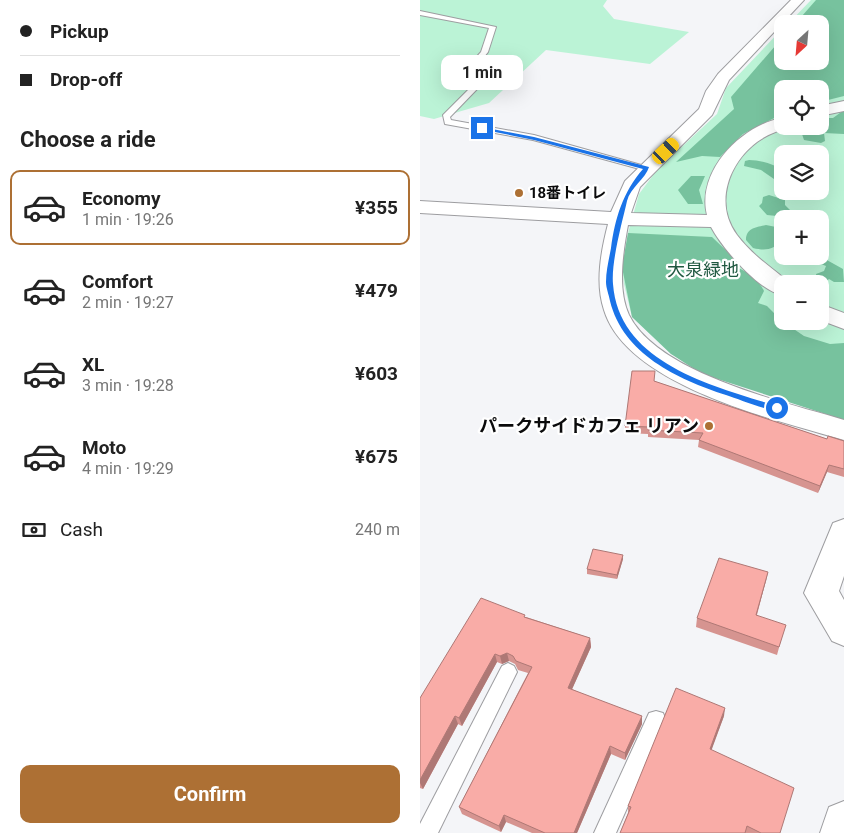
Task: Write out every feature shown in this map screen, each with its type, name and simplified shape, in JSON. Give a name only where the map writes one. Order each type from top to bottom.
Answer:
[{"type":"street","points":[[798,0],[723,77],[714,91],[706,111],[632,185],[625,198],[620,218],[609,284],[618,316],[629,336],[647,353],[680,374],[710,387],[844,430]]},
{"type":"street","points":[[829,109],[844,106]]},
{"type":"street","points":[[774,127],[753,137],[731,156],[716,189],[715,209],[726,235],[759,271],[774,282]]},
{"type":"street","points":[[420,207],[620,218],[719,221]]},
{"type":"street","points":[[829,315],[844,322]]},
{"type":"street","points":[[844,532],[821,593],[844,630]]},
{"type":"street","points":[[841,833],[844,822]]},
{"type":"lane","points":[[420,13],[493,28],[484,52],[476,63],[477,85],[446,117],[448,122],[534,138],[647,168]]},
{"type":"lane","points":[[427,833],[508,672]]},
{"type":"lane","points":[[605,833],[656,720]]},
{"type":"green space","points":[[420,0],[607,0],[603,6],[614,19],[689,32],[650,64],[546,50],[489,103],[434,119],[420,116]]},
{"type":"green space","name":"大泉緑地","points":[[811,0],[844,0],[844,420],[671,354],[632,317],[622,267],[628,233],[639,194],[657,170],[717,114],[726,88],[774,37],[774,70],[829,70],[829,15],[797,15]]},
{"type":"green space","points":[[816,0],[844,0],[844,96],[829,100],[829,80],[774,80],[774,118],[743,134],[720,157],[702,156],[676,162],[734,109],[731,97],[774,47],[774,70],[829,70],[829,15],[803,15]]},
{"type":"green space","points":[[844,110],[844,134],[829,133],[829,118],[833,118]]},
{"type":"green space","points":[[802,135],[824,135],[825,141],[821,143],[804,140]]},
{"type":"green space","points":[[745,161],[762,162],[774,166],[774,179],[761,170],[744,166]]},
{"type":"green space","points":[[691,176],[705,176],[699,190],[703,204],[688,204],[678,190]]},
{"type":"green space","points":[[769,195],[774,197],[774,200],[785,200],[785,205],[790,210],[774,210],[774,216],[767,215],[759,206],[762,203],[763,197]]},
{"type":"green space","points":[[759,226],[774,227],[774,247],[769,249],[753,248],[746,240],[748,233]]},
{"type":"green space","points":[[628,233],[712,237],[735,259],[736,267],[752,276],[762,287],[764,291],[758,303],[767,306],[774,313],[774,330],[795,330],[804,336],[830,344],[844,343],[844,420],[702,374],[671,354],[632,317],[622,267]]},
{"type":"green space","points":[[829,261],[843,269],[844,282],[834,282],[829,279],[829,275],[816,275],[824,271],[826,266],[824,265],[829,265]]},
{"type":"building","points":[[632,371],[655,371],[654,381],[827,439],[828,436],[844,441],[844,469],[829,465],[820,486],[699,440],[703,433],[648,430],[649,427],[625,426]]},
{"type":"building","points":[[593,549],[623,555],[617,575],[587,569]]},
{"type":"building","points":[[719,558],[768,572],[756,615],[786,625],[779,647],[697,618]]},
{"type":"building","points":[[481,598],[525,615],[524,617],[590,638],[568,688],[642,716],[625,753],[610,746],[574,833],[545,833],[504,815],[499,826],[459,807],[532,667],[516,661],[513,656],[507,653],[500,656],[495,654],[459,718],[455,716],[420,780],[420,698]]},
{"type":"building","points":[[676,688],[725,708],[710,749],[794,788],[780,833],[761,833],[747,826],[745,833],[620,833],[631,807],[628,806]]},
{"type":"place","name":"18番トイレ","points":[[519,193]]},
{"type":"place","name":"パークサイドカフェ リアン","points":[[709,426]]},
{"type":"route","points":[[482,128],[534,138],[647,168],[632,185],[625,198],[615,242],[609,284],[618,316],[629,336],[647,353],[680,374],[710,387],[777,408]]}]
